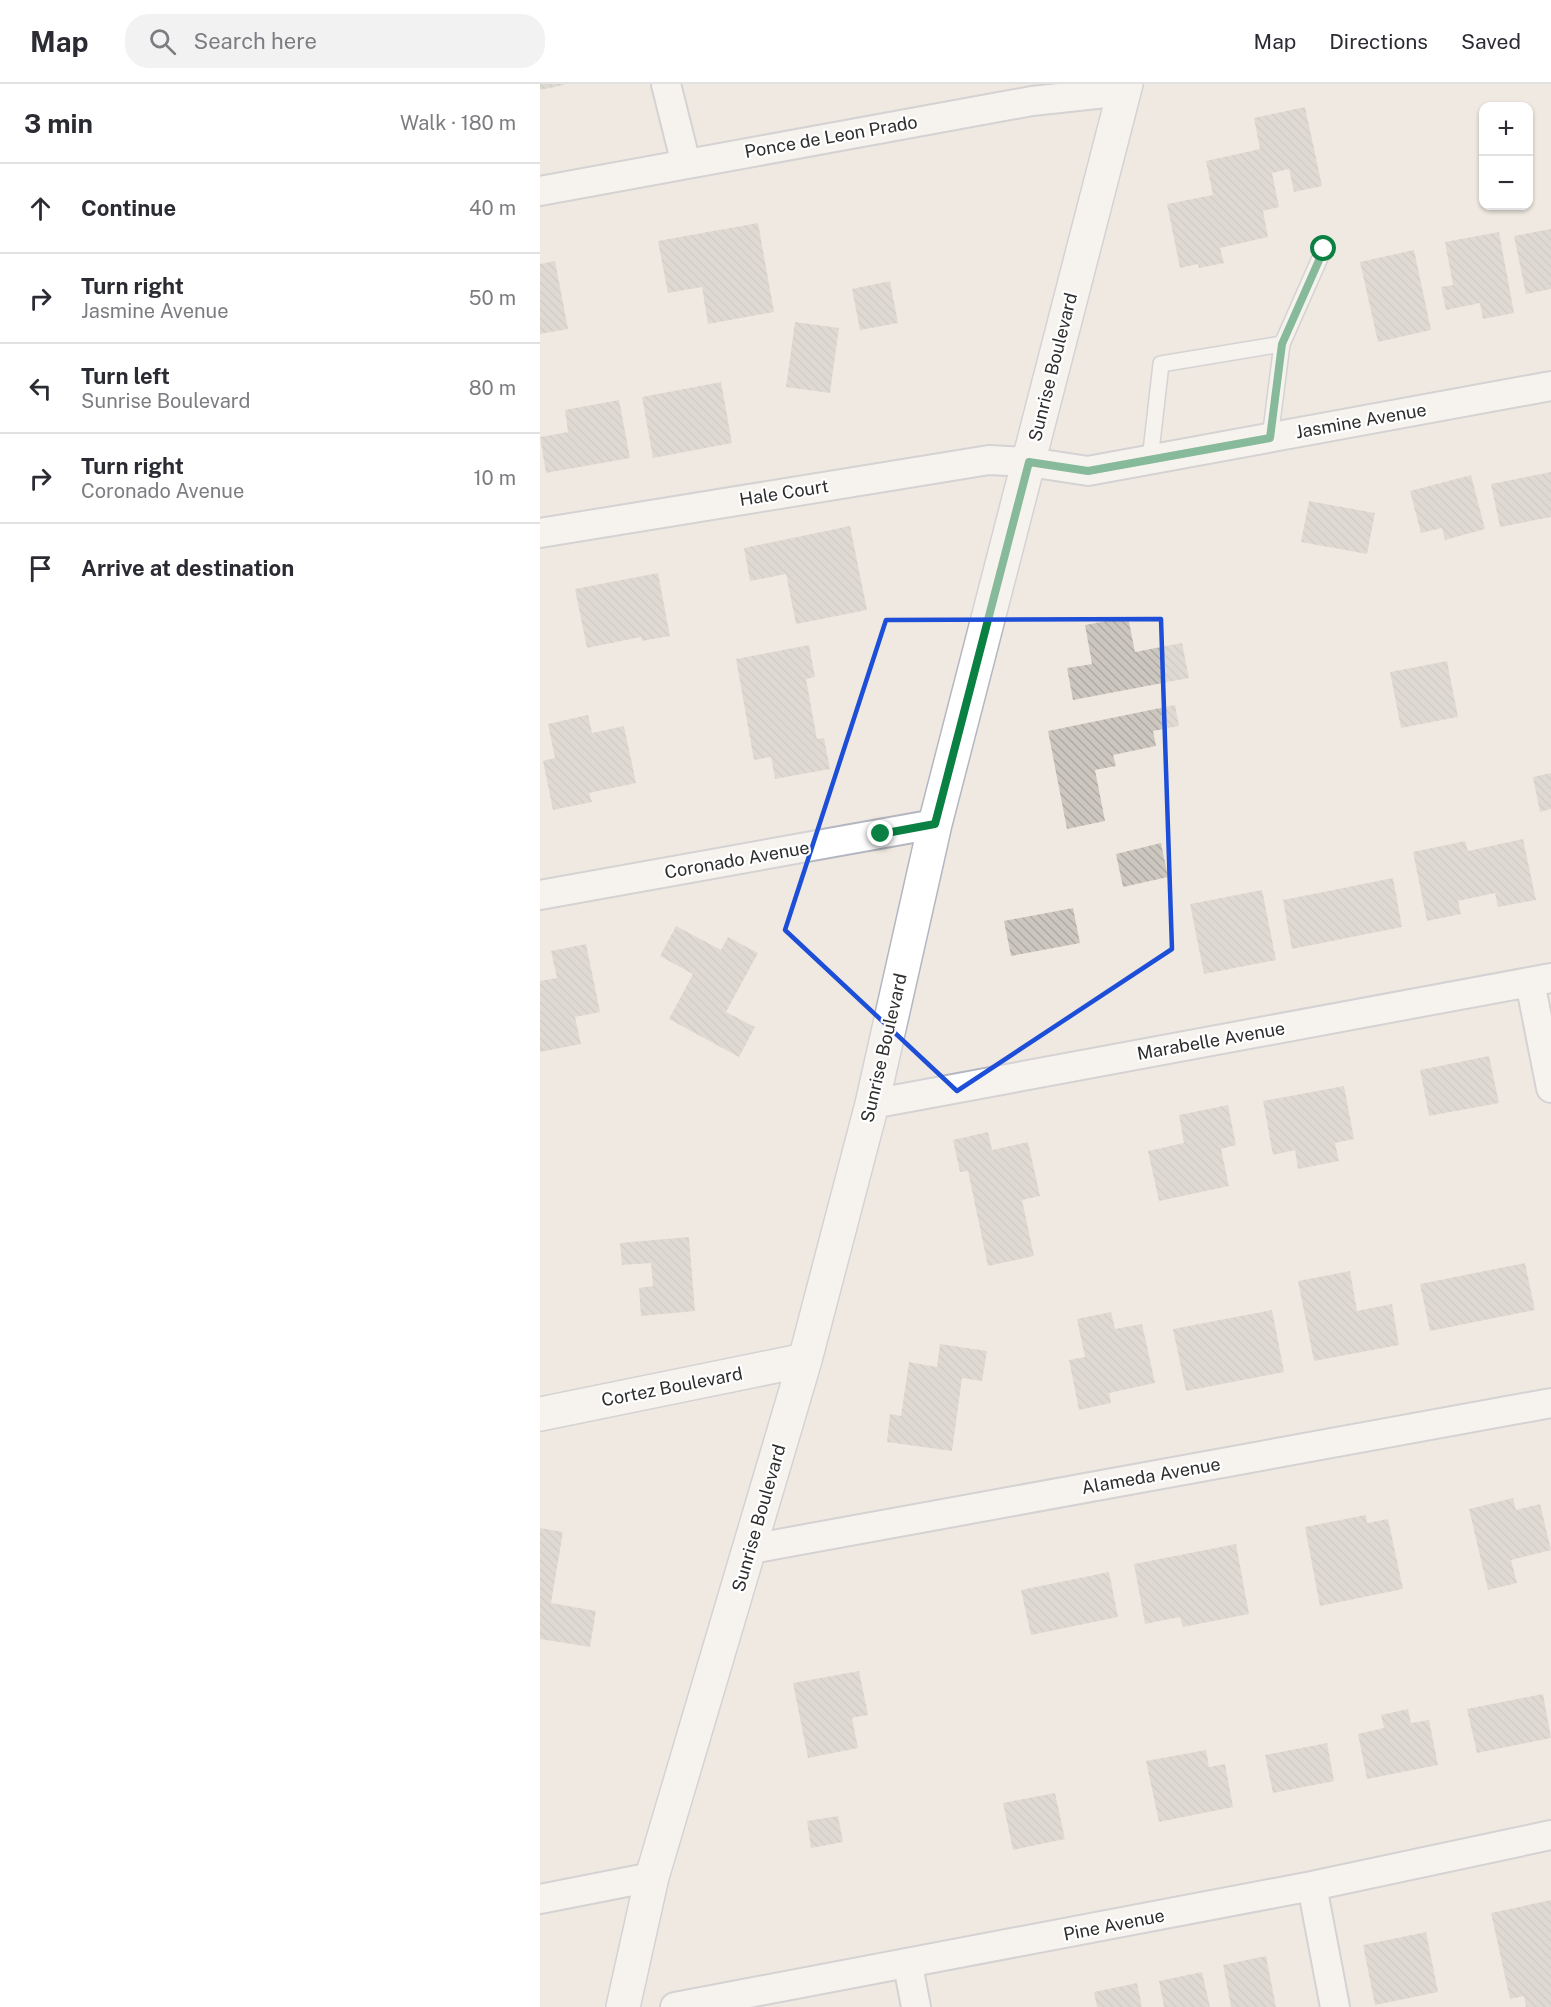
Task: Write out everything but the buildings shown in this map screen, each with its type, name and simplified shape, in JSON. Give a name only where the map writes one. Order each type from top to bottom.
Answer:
[{"type":"street","points":[[666,84],[686,164]]},
{"type":"street","name":"Ponce de Leon Prado","points":[[540,191],[1032,100],[1125,88]]},
{"type":"street","name":"Sunrise Boulevard","points":[[624,2007],[652,1877],[751,1549],[805,1360],[872,1104],[935,824],[1125,88]]},
{"type":"street","name":"Jasmine Avenue","points":[[1029,462],[1088,471],[1551,386]]},
{"type":"street","name":"Hale Court","points":[[540,533],[989,460],[1029,462]]},
{"type":"street","name":"Coronado Avenue","points":[[540,895],[935,824]]},
{"type":"street","points":[[1541,980],[1551,1088]]},
{"type":"street","name":"Marabelle Avenue","points":[[872,1104],[1541,980]]},
{"type":"street","name":"Cortez Boulevard","points":[[540,1414],[805,1360]]},
{"type":"street","name":"Alameda Avenue","points":[[751,1549],[1551,1402]]},
{"type":"street","name":"Pine Avenue","points":[[675,2007],[908,1965],[1312,1886],[1551,1835]]},
{"type":"street","points":[[540,1899],[652,1877]]},
{"type":"street","points":[[1312,1886],[1335,2007]]},
{"type":"street","points":[[908,1965],[916,2007]]},
{"type":"lane","points":[[1270,438],[1282,344],[1324,249]]},
{"type":"lane","points":[[1150,460],[1161,364],[1282,344]]},
{"type":"highlighted area","points":[[1161,619],[1172,949],[957,1091],[785,930],[886,620]]},
{"type":"route","points":[[881,834],[935,824],[1029,462],[1088,471],[1270,438],[1282,344],[1324,249]]}]
